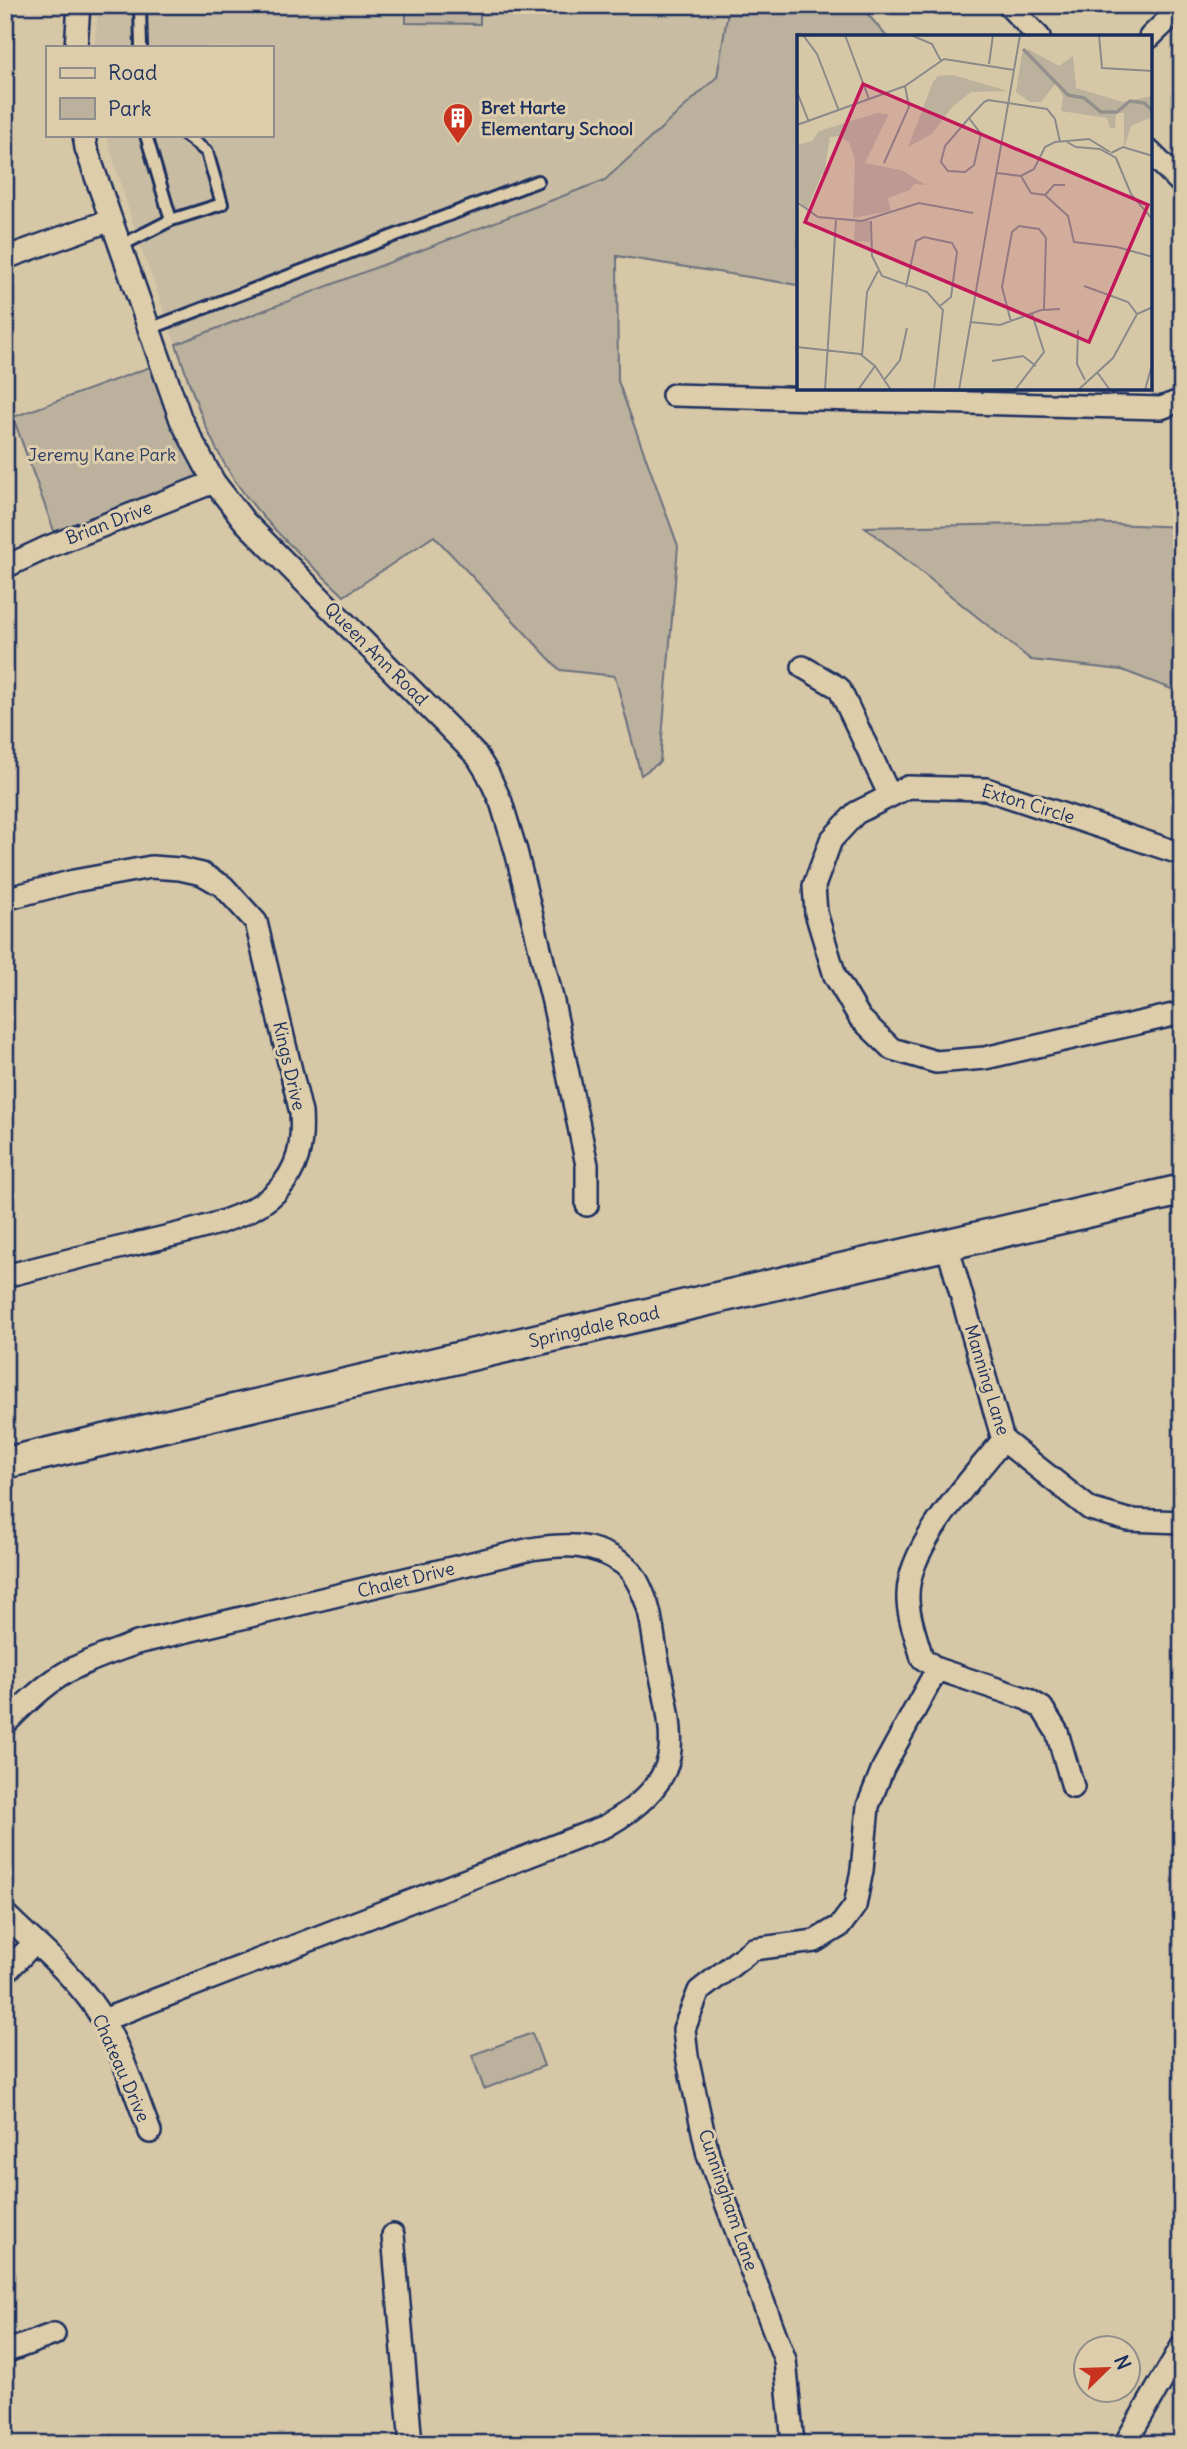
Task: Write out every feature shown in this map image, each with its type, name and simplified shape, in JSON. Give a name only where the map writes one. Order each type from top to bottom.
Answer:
[{"type":"main road","name":"Springdale Road","points":[[5,1464],[1182,1190]]},
{"type":"street","points":[[76,46],[79,5]]},
{"type":"street","points":[[1008,5],[1037,35]]},
{"type":"street","points":[[1152,35],[1182,6]]},
{"type":"street","name":"Queen Ann Road","points":[[85,136],[86,148],[181,420],[214,482],[245,522],[477,756],[488,774],[516,851],[553,1002],[587,1165],[587,1205]]},
{"type":"street","points":[[1152,154],[1182,184]]},
{"type":"street","points":[[5,258],[111,220]]},
{"type":"street","points":[[673,395],[1161,408],[1182,400]]},
{"type":"street","name":"Brian Drive","points":[[5,567],[48,547],[214,482]]},
{"type":"street","points":[[803,667],[839,688],[890,796]]},
{"type":"street","name":"Exton Circle","points":[[1182,854],[986,789],[908,787],[856,813],[831,840],[814,886],[816,913],[835,976],[860,1018],[892,1049],[936,1062],[985,1058],[1182,1013]]},
{"type":"street","name":"Kings Drive","points":[[5,899],[74,881],[150,867],[202,874],[223,886],[256,922],[301,1113],[303,1138],[298,1159],[289,1177],[275,1194],[255,1208],[210,1225],[5,1276]]},
{"type":"street","name":"Manning Lane","points":[[947,1245],[1003,1440],[1090,1509],[1128,1520],[1182,1522]]},
{"type":"street","points":[[1003,1440],[946,1511],[912,1565],[907,1596],[922,1658],[937,1669],[1027,1699],[1042,1708],[1057,1732],[1073,1787]]},
{"type":"street","name":"Chalet Drive","points":[[5,1724],[47,1685],[65,1673],[137,1643],[530,1549],[563,1545],[586,1546],[624,1564],[636,1579],[648,1606],[670,1730],[667,1762],[659,1780],[632,1811],[606,1826],[103,2020]]},
{"type":"street","name":"Cunningham Lane","points":[[793,2444],[785,2361],[708,2155],[687,2056],[684,2029],[699,1990],[753,1949],[815,1941],[840,1926],[855,1906],[862,1870],[868,1806],[883,1768],[937,1669]]},
{"type":"street","name":"Chateau Drive","points":[[5,1913],[34,1943],[64,1968],[90,2000],[103,2020],[150,2132]]},
{"type":"street","points":[[5,1973],[34,1943]]},
{"type":"street","points":[[393,2235],[411,2444]]},
{"type":"street","points":[[5,2352],[54,2333]]},
{"type":"street","points":[[1125,2444],[1182,2346]]},
{"type":"lane","points":[[123,5],[140,7],[141,46]]},
{"type":"lane","points":[[146,136],[171,220]]},
{"type":"lane","points":[[120,246],[171,220],[222,204],[207,152],[186,136]]},
{"type":"lane","points":[[149,329],[538,181]]},
{"type":"shaded area","points":[[99,5],[729,5],[717,77],[605,180],[404,258],[235,482],[210,437],[197,403],[135,230],[106,136],[273,136],[273,46],[94,46]]},
{"type":"green space","points":[[406,5],[480,5],[480,24],[406,23]]},
{"type":"green space","points":[[729,5],[860,5],[885,35],[797,35],[797,285],[617,256],[618,381],[678,546],[660,762],[641,775],[615,676],[560,670],[434,536],[344,596],[268,523],[234,479],[213,443],[176,344],[605,180],[717,77]]},
{"type":"green space","name":"Jeremy Kane Park","points":[[161,363],[214,482],[58,542],[13,417]]},
{"type":"green space","points":[[1087,523],[1182,527],[1182,693],[1122,670],[1031,660],[865,527]]},
{"type":"green space","points":[[532,2033],[544,2066],[484,2089],[472,2055]]},
{"type":"place","name":"Bret Harte Elementary School","points":[[458,145]]}]
